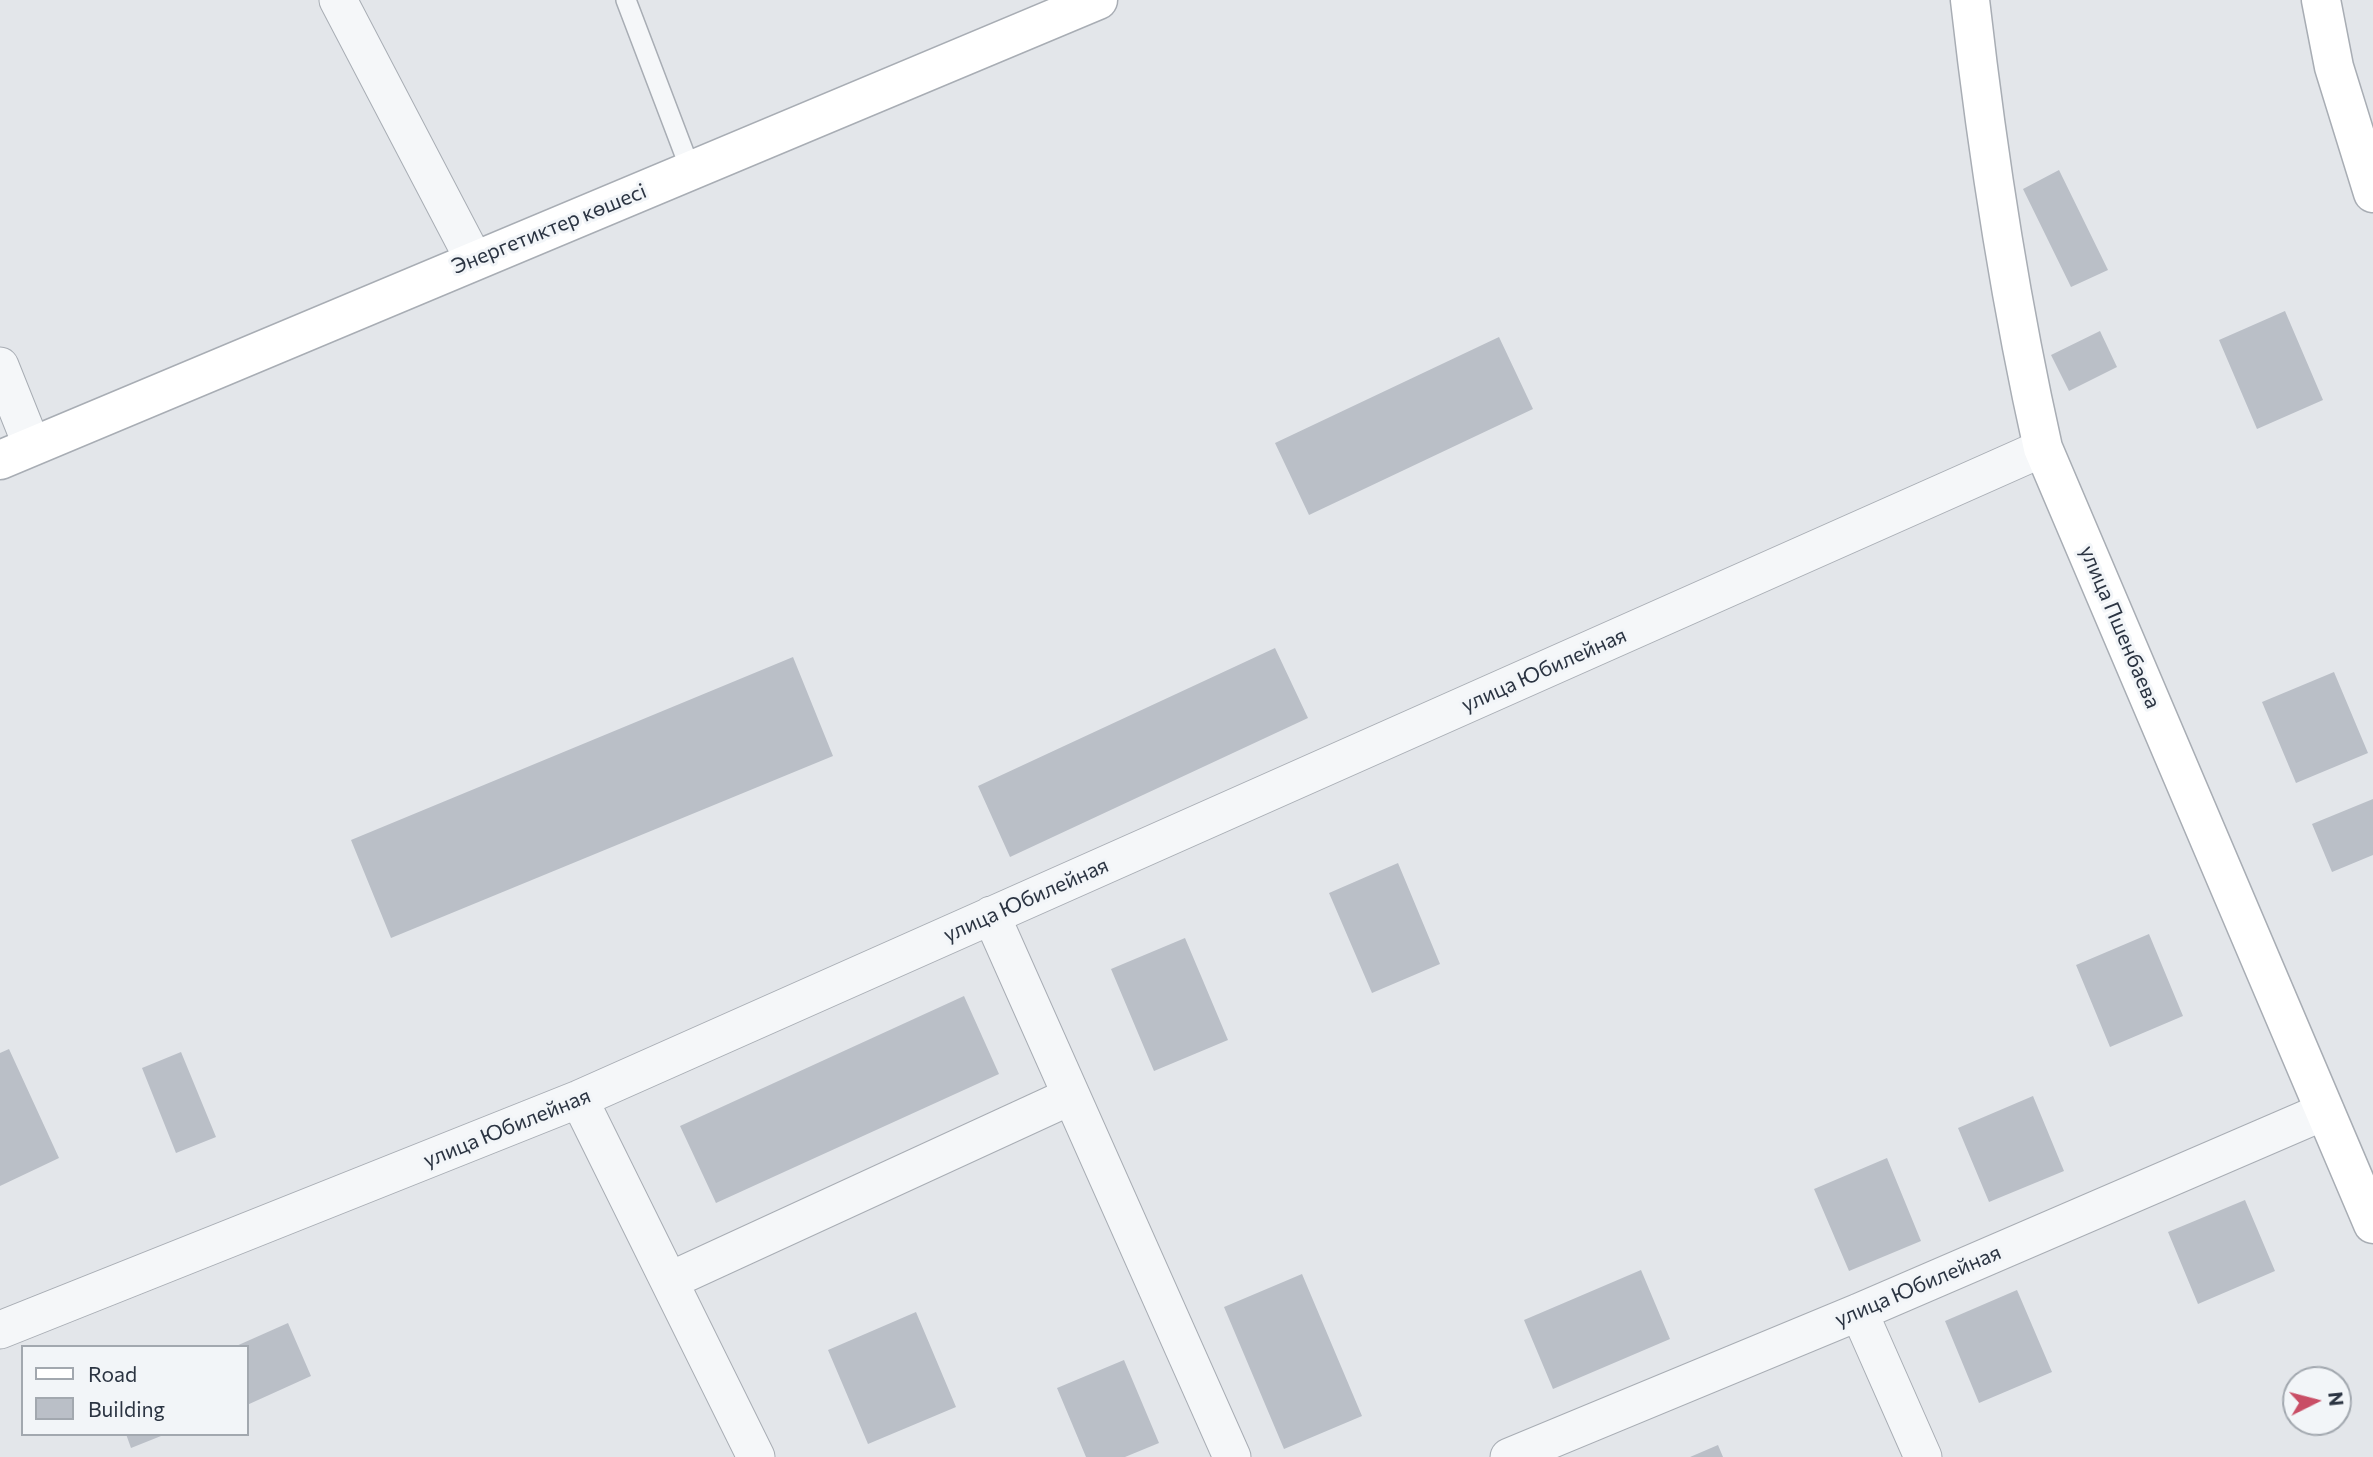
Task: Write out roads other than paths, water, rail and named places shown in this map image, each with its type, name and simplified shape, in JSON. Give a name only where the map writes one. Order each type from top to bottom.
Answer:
[{"type":"street","points":[[338,0],[474,260]]},
{"type":"street","name":"Энергетиктер көшесі","points":[[16,453],[691,171],[1051,11],[1098,0]]},
{"type":"street","name":"улица Пшенбаева","points":[[1970,0],[1995,191],[2026,371],[2043,448],[2373,1224]]},
{"type":"street","points":[[2321,0],[2334,67],[2373,193]]},
{"type":"street","points":[[0,366],[16,453]]},
{"type":"street","name":"улица Юбилейная","points":[[0,1330],[579,1099],[2043,448]]},
{"type":"street","points":[[991,915],[1233,1457]]},
{"type":"street","points":[[669,1281],[1071,1096]]},
{"type":"street","points":[[579,1099],[756,1457]]},
{"type":"street","name":"улица Юбилейная","points":[[1509,1457],[1859,1312],[2325,1111]]},
{"type":"street","points":[[1859,1312],[1923,1457]]},
{"type":"lane","points":[[626,0],[691,171]]}]
